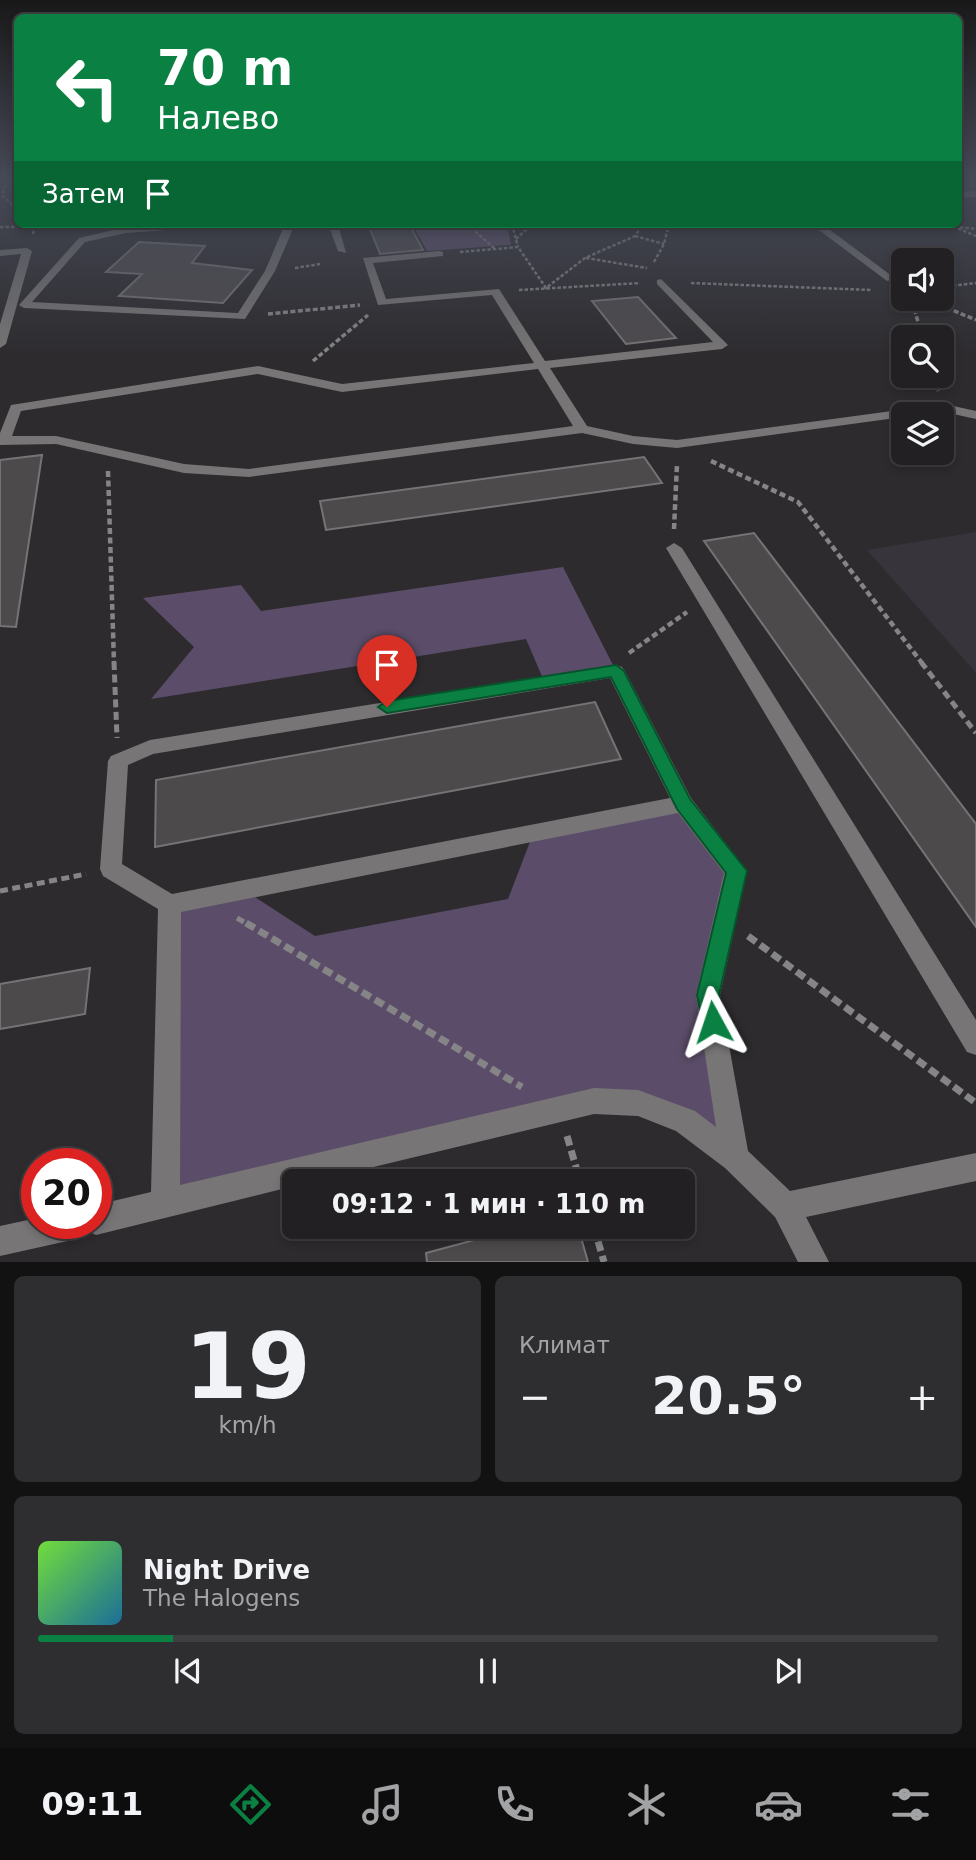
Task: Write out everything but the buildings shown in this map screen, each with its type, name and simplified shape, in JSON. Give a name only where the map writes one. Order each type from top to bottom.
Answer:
[{"type":"lane","points":[[87,239],[82,240],[24,305],[242,317],[270,271],[283,239]]},
{"type":"lane","points":[[339,239],[343,251]]},
{"type":"lane","points":[[836,239],[891,279]]},
{"type":"lane","points":[[0,253],[27,251],[4,316],[0,344]]},
{"type":"lane","points":[[439,254],[367,260],[382,303],[495,291],[582,429]]},
{"type":"lane","points":[[0,441],[7,433],[16,408],[258,370],[342,388],[722,345],[661,282]]},
{"type":"lane","points":[[0,441],[51,438],[188,469],[248,473],[582,429],[633,440],[677,444],[944,408],[976,415]]},
{"type":"lane","points":[[674,548],[976,1043]]},
{"type":"lane","points":[[683,804],[170,904],[111,869],[118,761],[150,747],[616,671],[683,804],[736,871],[708,995],[736,1158]]},
{"type":"lane","points":[[165,1205],[170,904]]},
{"type":"lane","points":[[112,1217],[559,1108],[594,1101],[638,1103],[685,1121],[736,1158],[785,1207],[814,1262]]},
{"type":"lane","points":[[785,1207],[976,1167]]},
{"type":"lane","points":[[0,1241],[21,1236]]},
{"type":"path","points":[[27,251],[30,239]]},
{"type":"path","points":[[484,239],[495,249]]},
{"type":"path","points":[[516,239],[518,247],[546,288]]},
{"type":"path","points":[[546,288],[585,258],[628,239]]},
{"type":"path","points":[[645,239],[664,244]]},
{"type":"path","points":[[585,258],[651,269],[665,239]]},
{"type":"path","points":[[439,254],[518,247]]},
{"type":"path","points":[[495,291],[661,282],[876,290]]},
{"type":"path","points":[[954,286],[976,283]]},
{"type":"path","points":[[242,317],[382,303]]},
{"type":"path","points":[[294,378],[382,303]]},
{"type":"path","points":[[954,311],[976,320]]},
{"type":"path","points":[[674,548],[677,444],[798,502],[976,733]]},
{"type":"path","points":[[107,449],[118,761]]},
{"type":"path","points":[[632,648],[705,600]]},
{"type":"path","points":[[0,891],[111,869]]},
{"type":"path","points":[[203,898],[559,1108],[577,1169]]},
{"type":"path","points":[[725,919],[976,1103]]},
{"type":"path","points":[[597,1239],[604,1262]]},
{"type":"shaded area","points":[[420,239],[510,239],[511,245],[427,251]]},
{"type":"shaded area","points":[[976,532],[976,673],[867,550]]},
{"type":"shaded area","points":[[563,567],[616,671],[544,681],[526,639],[151,699],[194,647],[143,598],[241,585],[261,611]]},
{"type":"shaded area","points":[[683,804],[736,871],[708,995],[735,1158],[638,1103],[332,1169],[282,1169],[282,1180],[165,1205],[170,904],[244,890],[315,936],[508,899],[533,834]]},
{"type":"route","points":[[387,707],[616,671],[683,804],[736,871],[708,995],[713,1022]]}]
